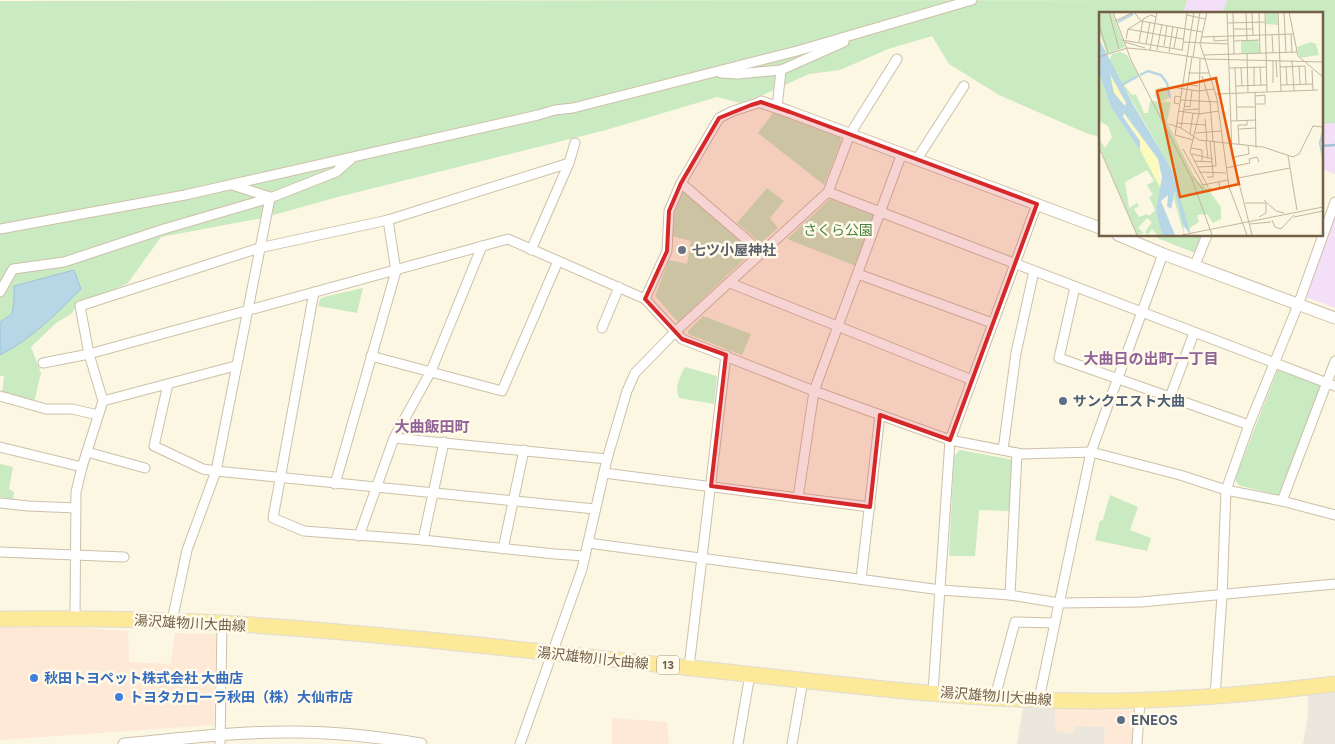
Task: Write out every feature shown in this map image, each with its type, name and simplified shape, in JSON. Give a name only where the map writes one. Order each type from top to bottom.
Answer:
[{"type":"main road","name":"湯沢雄物川大曲線","points":[[0,619],[75,618],[172,621],[367,634],[803,680],[995,697],[1084,701],[1140,701],[1215,696],[1335,684]]},
{"type":"street","points":[[0,229],[232,185],[555,110],[573,108],[797,51],[972,0]]},
{"type":"street","points":[[716,72],[738,74],[780,70],[849,39],[858,33]]},
{"type":"street","points":[[520,744],[582,569],[607,459],[626,391],[635,373],[675,332],[828,192],[850,134],[897,59]]},
{"type":"street","points":[[777,108],[780,70]]},
{"type":"street","points":[[918,159],[964,86]]},
{"type":"street","points":[[646,299],[667,251],[668,211],[681,183],[719,118],[733,111],[761,102],[1099,228]]},
{"type":"street","points":[[531,250],[576,143]]},
{"type":"street","points":[[798,498],[814,391],[902,153]]},
{"type":"street","points":[[0,292],[13,268],[64,262],[164,229],[270,198],[336,172],[352,158]]},
{"type":"street","points":[[75,618],[76,492],[86,452],[103,401],[89,354],[80,306],[259,248],[388,220],[569,162]]},
{"type":"street","points":[[681,183],[762,253]]},
{"type":"street","points":[[232,185],[270,198]]},
{"type":"street","points":[[828,192],[1331,385]]},
{"type":"street","points":[[172,621],[187,550],[216,471],[235,366],[248,311],[270,198]]},
{"type":"street","points":[[1215,696],[1222,596],[1226,490],[1298,305],[1335,202]]},
{"type":"street","points":[[933,692],[950,440],[1037,204]]},
{"type":"street","points":[[335,484],[396,271],[388,220]]},
{"type":"street","points":[[1120,236],[1163,254],[1335,318]]},
{"type":"street","points":[[1195,265],[1207,236]]},
{"type":"street","points":[[43,363],[89,354],[508,239],[646,299],[682,339],[880,416],[950,440],[1017,453],[1092,452],[1180,475],[1226,490],[1282,501],[1335,515]]},
{"type":"street","points":[[359,536],[394,438],[432,371],[482,246]]},
{"type":"street","points":[[1039,699],[1092,452],[1163,254]]},
{"type":"street","points":[[371,356],[502,391],[558,262]]},
{"type":"street","points":[[1003,450],[1016,353],[1034,271]]},
{"type":"street","points":[[858,274],[992,323]]},
{"type":"street","points":[[730,283],[972,380]]},
{"type":"street","points":[[602,328],[619,287]]},
{"type":"street","points":[[1075,287],[1059,358],[1250,425]]},
{"type":"street","points":[[314,292],[273,518],[304,531],[423,540],[585,556]]},
{"type":"street","points":[[1170,398],[1194,333]]},
{"type":"street","points":[[689,667],[726,355]]},
{"type":"street","points":[[1282,501],[1331,385],[1335,362]]},
{"type":"street","points":[[103,401],[235,366]]},
{"type":"street","points":[[168,384],[154,446],[203,469],[335,484],[595,509]]},
{"type":"street","points":[[0,397],[46,409],[72,409],[98,415]]},
{"type":"street","points":[[861,579],[880,416]]},
{"type":"street","points":[[394,438],[607,459]]},
{"type":"street","points":[[423,540],[444,442]]},
{"type":"street","points":[[0,447],[82,466]]},
{"type":"street","points":[[504,549],[524,450]]},
{"type":"street","points":[[86,452],[145,468]]},
{"type":"street","points":[[1010,595],[1017,453]]},
{"type":"street","points":[[604,473],[870,507]]},
{"type":"street","points":[[0,503],[76,508]]},
{"type":"street","points":[[588,542],[941,590],[1010,595],[1059,603],[1141,602],[1222,596],[1335,584]]},
{"type":"street","points":[[0,552],[124,557]]},
{"type":"street","points":[[995,697],[1015,622],[1055,623]]},
{"type":"street","points":[[220,740],[222,624]]},
{"type":"street","points":[[738,744],[750,674]]},
{"type":"street","points":[[792,744],[803,680]]},
{"type":"street","points":[[1137,744],[1140,701]]},
{"type":"street","points":[[124,744],[220,740],[294,732],[367,736],[421,744]]},
{"type":"highlighted area","points":[[761,102],[1037,204],[950,440],[880,415],[870,507],[711,486],[726,355],[682,339],[645,299],[667,251],[669,211],[681,183],[719,118]]},
{"type":"shaded area","points":[[1187,0],[1335,0],[1335,174],[1322,169],[1322,12],[1184,12]]},
{"type":"shaded area","points":[[1335,217],[1335,308],[1306,297]]},
{"type":"shaded area","points":[[0,627],[68,627],[128,631],[129,662],[171,664],[175,633],[216,634],[214,725],[0,740]]},
{"type":"shaded area","points":[[1335,691],[1335,744],[1303,744],[1308,715],[1308,695]]},
{"type":"shaded area","points":[[1023,708],[1055,709],[1056,732],[1074,733],[1075,726],[1105,727],[1104,744],[1017,744]]},
{"type":"shaded area","points":[[1055,709],[1135,710],[1134,744],[1104,744],[1105,727],[1075,726],[1075,733],[1056,732]]},
{"type":"shaded area","points":[[612,718],[667,722],[669,744],[612,744]]},
{"type":"green space","points":[[1187,0],[1184,12],[1099,12],[1099,137],[1086,133],[999,95],[949,64],[932,36],[888,49],[840,70],[809,74],[763,95],[740,103],[717,97],[606,130],[334,198],[263,218],[161,237],[128,283],[79,302],[71,314],[56,323],[31,347],[41,373],[34,403],[2,393],[4,376],[0,376],[0,355],[33,334],[81,289],[74,270],[14,300],[12,314],[0,322],[0,233],[252,176],[0,228],[0,1]]},
{"type":"green space","points":[[1228,0],[1335,0],[1335,123],[1322,124],[1322,12],[1222,12]]},
{"type":"green space","points":[[774,112],[840,137],[841,142],[824,185],[758,133]]},
{"type":"green space","points":[[683,188],[752,252],[678,322],[655,296],[669,260],[687,264],[691,241],[672,236],[674,211]]},
{"type":"green space","points":[[767,188],[784,201],[770,218],[778,228],[762,242],[737,223]]},
{"type":"green space","name":"さくら公園","points":[[830,199],[875,216],[856,266],[787,239]]},
{"type":"green space","points":[[1158,236],[1202,236],[1195,253],[1157,238]]},
{"type":"green space","points":[[363,288],[357,313],[318,306],[320,299],[324,297]]},
{"type":"green space","points":[[703,316],[751,334],[742,355],[688,334],[688,331]]},
{"type":"green space","points":[[685,367],[717,376],[714,404],[679,398],[677,386]]},
{"type":"green space","points":[[1278,369],[1323,386],[1281,496],[1238,485],[1235,479]]},
{"type":"green space","points":[[960,450],[1014,460],[1011,511],[979,510],[975,556],[949,556],[954,456]]},
{"type":"green space","points":[[0,464],[13,467],[9,489],[14,492],[13,501],[0,497]]},
{"type":"green space","points":[[1110,495],[1138,507],[1130,530],[1151,538],[1147,551],[1095,540]]},
{"type":"water","points":[[74,270],[81,289],[33,334],[0,355],[0,322],[12,314],[14,286]]},
{"type":"waterway","points":[[1322,146],[1335,145]]},
{"type":"place","name":"七ツ小屋神社","points":[[682,250]]},
{"type":"place","name":"サンクエスト大曲","points":[[1063,401]]},
{"type":"place","name":"秋田トヨペット株式会社 大曲店","points":[[34,678]]},
{"type":"place","name":"トヨタカローラ秋田（株）大仙市店","points":[[119,697]]},
{"type":"place","name":"ENEOS","points":[[1121,720]]},
{"type":"district","name":"大曲日の出町一丁目","points":[[1151,359]]},
{"type":"district","name":"大曲飯田町","points":[[432,427]]}]
